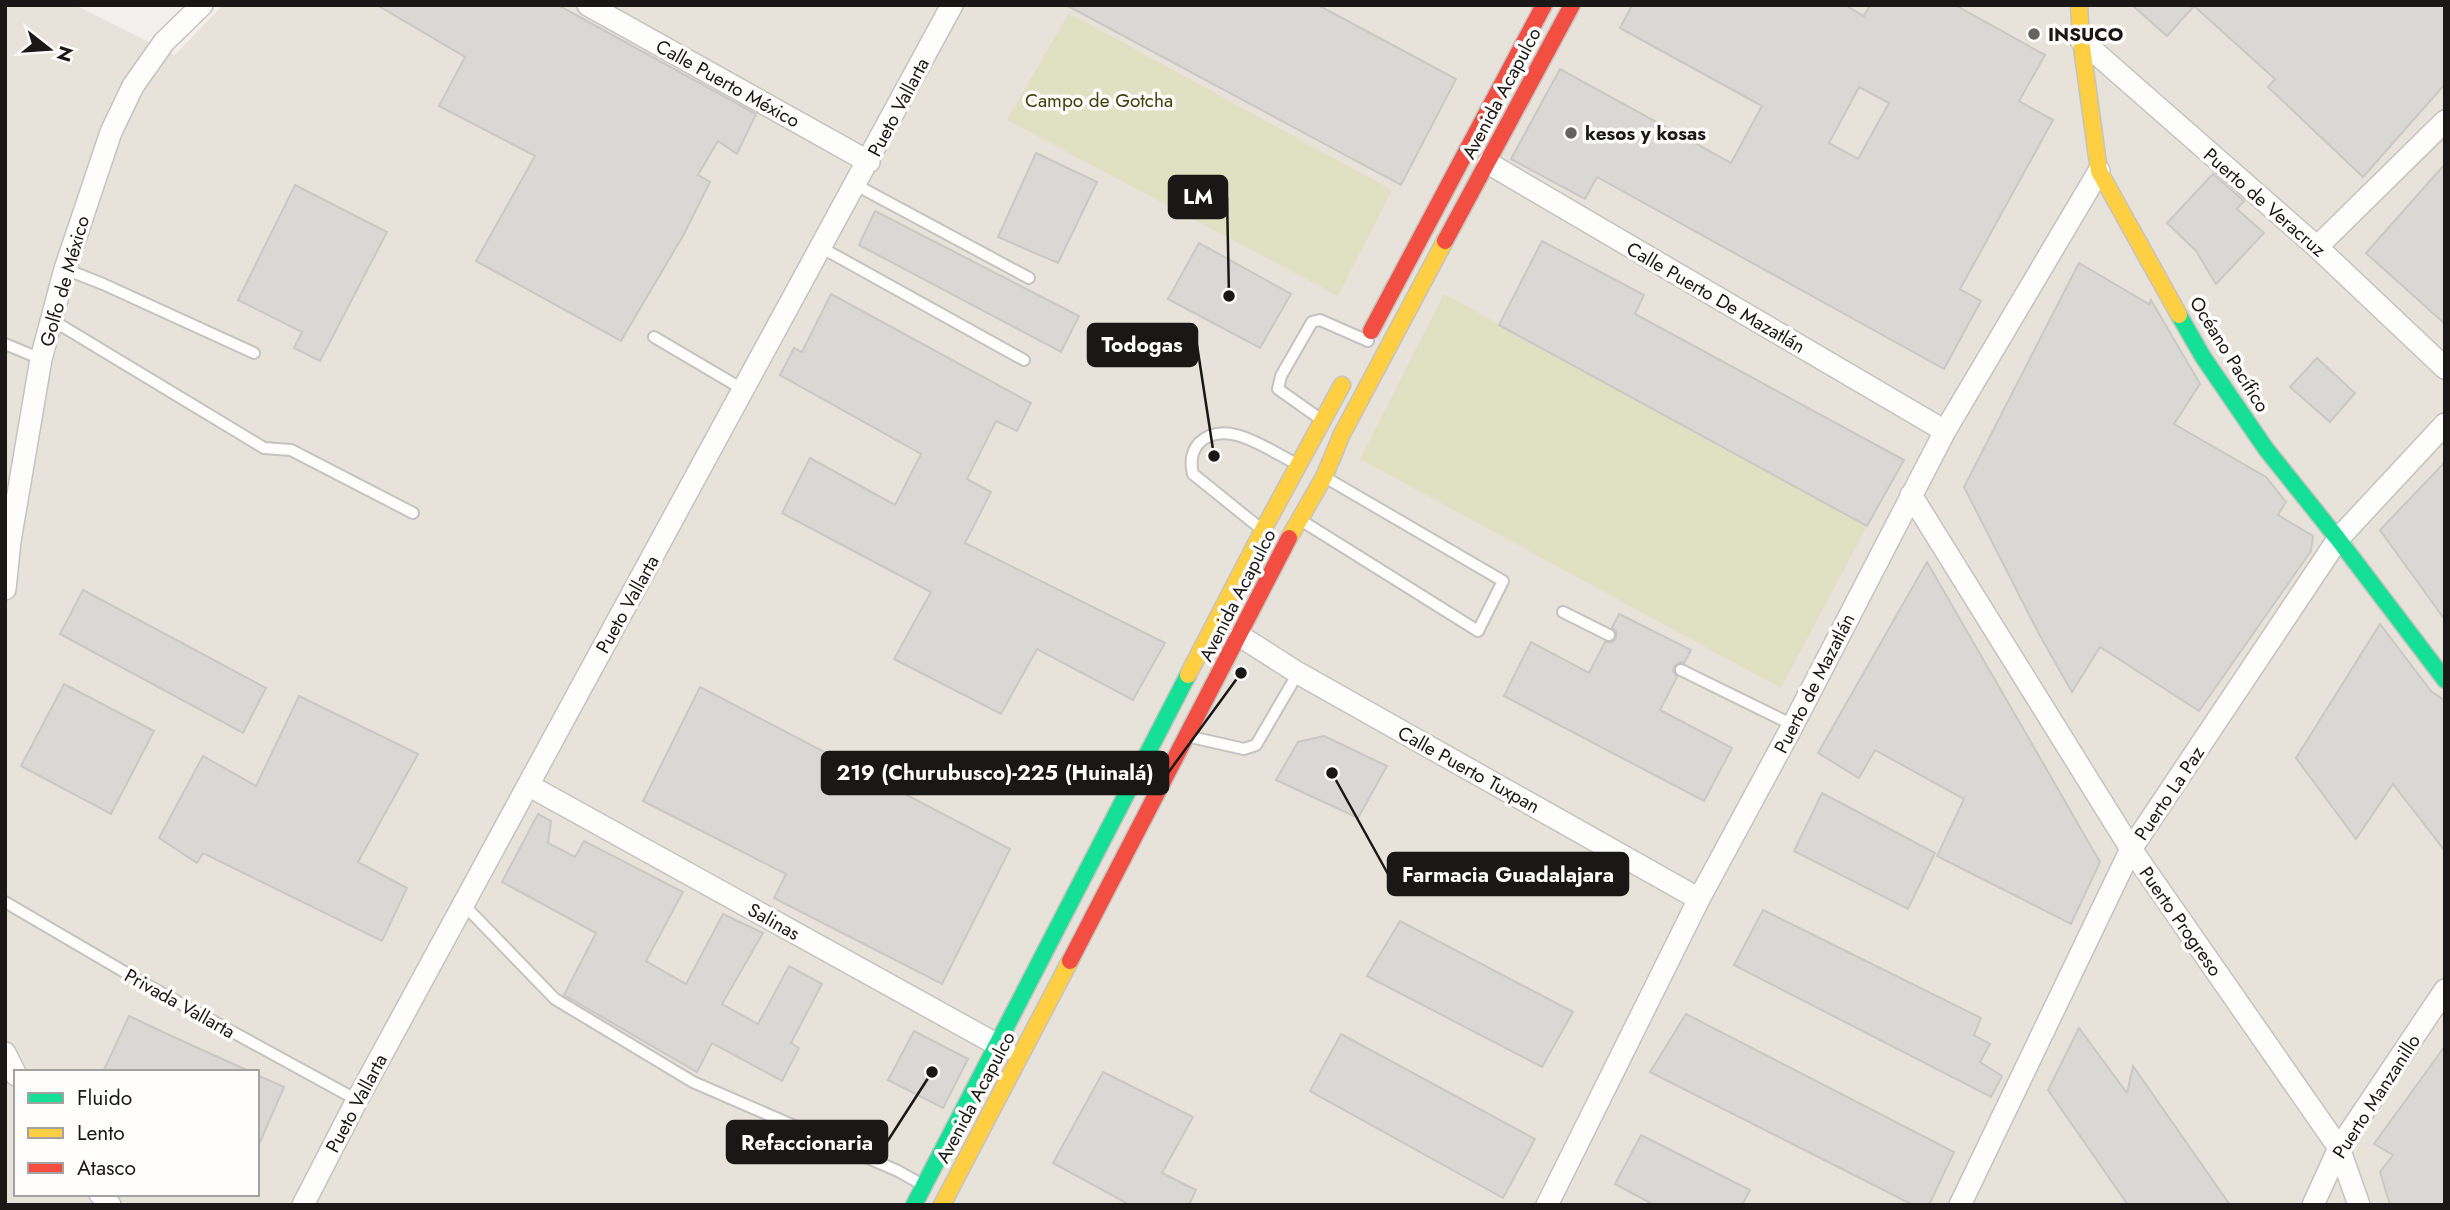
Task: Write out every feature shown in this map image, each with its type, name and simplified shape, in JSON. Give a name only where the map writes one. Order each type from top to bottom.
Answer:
[{"type":"main road","name":"Avenida Acapulco","points":[[1363,346],[1544,5]]},
{"type":"main road","name":"Avenida Acapulco","points":[[914,1205],[1264,530],[1342,434],[1572,5]]},
{"type":"main road","name":"Océano Pacífico","points":[[2079,5],[2081,40],[2099,171],[2203,357],[2266,449],[2339,539],[2445,680]]},
{"type":"main road","name":"Avenida Acapulco","points":[[943,1202],[1300,520],[1323,421],[1348,375]]},
{"type":"street","name":"Golfo de México","points":[[5,589],[10,541],[41,359],[65,269],[111,132],[133,86],[164,42],[202,5]]},
{"type":"street","name":"Calle Puerto México","points":[[588,5],[869,162]]},
{"type":"street","name":"Pueto Vallarta","points":[[303,1205],[463,904],[869,162],[952,5]]},
{"type":"street","name":"Puerto de Veracruz","points":[[2081,40],[2317,247],[2445,368]]},
{"type":"street","points":[[2317,247],[2445,121]]},
{"type":"street","name":"Calle Puerto De Mazatlán","points":[[1488,163],[1945,430]]},
{"type":"street","name":"Puerto de Mazatlán","points":[[1547,1205],[1699,899],[1793,725],[1945,430],[2099,171]]},
{"type":"street","name":"Puerto La Paz","points":[[1960,1205],[2131,849],[2339,539],[2445,424]]},
{"type":"street","name":"Puerto Progreso","points":[[1912,495],[2131,849],[2339,1148],[2359,1205]]},
{"type":"street","name":"Calle Puerto Tuxpan","points":[[1241,636],[1298,673],[1699,899]]},
{"type":"street","name":"Salinas","points":[[528,785],[1020,1057]]},
{"type":"street","name":"Puerto Manzanillo","points":[[2313,1205],[2339,1148],[2445,990]]},
{"type":"street","points":[[5,1053],[14,1071]]},
{"type":"lane","points":[[856,185],[1029,278]]},
{"type":"lane","points":[[822,248],[1024,360]]},
{"type":"lane","points":[[65,269],[254,353]]},
{"type":"lane","points":[[52,320],[264,448],[291,450],[413,513]]},
{"type":"lane","points":[[1342,434],[1278,389],[1281,376],[1312,322],[1320,320],[1363,346],[1387,350]]},
{"type":"lane","points":[[654,337],[744,390]]},
{"type":"lane","points":[[5,344],[41,359]]},
{"type":"lane","points":[[1284,548],[1193,474],[1190,462],[1197,445],[1210,434],[1221,432],[1238,435],[1311,471],[1503,581],[1478,631],[1300,520]]},
{"type":"lane","points":[[1563,612],[1609,635]]},
{"type":"lane","points":[[1681,670],[1793,725]]},
{"type":"lane","points":[[1186,736],[1244,750],[1256,745],[1298,673]]},
{"type":"lane","name":"Privada Vallarta","points":[[5,902],[145,984],[357,1100]]},
{"type":"lane","points":[[463,904],[555,999],[692,1082],[898,1171],[943,1202]]},
{"type":"shaded area","points":[[5,5],[75,5],[175,55],[223,5],[2445,5],[2445,1205],[5,1205]]},
{"type":"green space","name":"Campo de Gotcha","points":[[1069,13],[1392,190],[1338,296],[1007,120]]},
{"type":"green space","points":[[1444,294],[1867,526],[1781,688],[1360,459]]},
{"type":"building","points":[[377,5],[558,5],[756,114],[737,154],[718,141],[698,175],[710,182],[684,234],[621,341],[476,261],[535,156],[439,106],[465,57]]},
{"type":"building","points":[[1066,5],[1318,5],[1456,79],[1401,185]]},
{"type":"building","points":[[1632,5],[1845,5],[1864,16],[1870,5],[1955,5],[2045,55],[2019,101],[2053,120],[1960,289],[1981,301],[1944,369],[1597,177],[1585,199],[1511,159],[1560,69],[1731,163],[1762,106],[1620,28]],"holes":[[[1859,87],[1889,103],[1858,159],[1829,143]]]},
{"type":"building","points":[[2132,5],[2445,5],[2445,84],[2363,177],[2268,87],[2275,79],[2194,6],[2167,36]]},
{"type":"building","points":[[1036,153],[1097,182],[1058,263],[998,237]]},
{"type":"building","points":[[2445,164],[2445,324],[2366,253]]},
{"type":"building","points":[[2213,174],[2244,201],[2237,209],[2264,233],[2216,284],[2196,251],[2167,223]]},
{"type":"building","points":[[295,185],[387,232],[320,361],[294,348],[302,332],[238,300]]},
{"type":"building","points":[[875,211],[1079,316],[1061,352],[859,245]]},
{"type":"building","points":[[1542,241],[1644,295],[1635,314],[1904,460],[1867,526],[1499,325]]},
{"type":"building","points":[[1199,243],[1291,294],[1260,348],[1168,299]]},
{"type":"building","points":[[2079,263],[2149,304],[2151,300],[2200,384],[2174,424],[2266,477],[2286,502],[2278,515],[2313,536],[2311,551],[2199,711],[2100,647],[2072,692],[2039,634],[1964,487]]},
{"type":"building","points":[[831,294],[1031,403],[1017,431],[996,421],[967,479],[991,492],[965,543],[1165,643],[1133,700],[1037,649],[1001,714],[894,659],[931,592],[782,513],[810,458],[895,505],[921,454],[780,375],[794,348],[802,352]]},
{"type":"building","points":[[2317,358],[2355,393],[2330,422],[2290,387]]},
{"type":"building","points":[[2445,462],[2445,620],[2380,530]]},
{"type":"building","points":[[1927,562],[2100,862],[2071,924],[1937,856],[1964,799],[1875,750],[1859,778],[1818,753]]},
{"type":"building","points":[[83,590],[266,688],[243,733],[60,634]]},
{"type":"building","points":[[1619,614],[1691,650],[1684,663],[1680,662],[1674,666],[1673,671],[1677,677],[1660,710],[1732,748],[1704,801],[1504,696],[1531,642],[1589,673],[1605,642],[1613,642],[1616,638],[1616,631],[1612,628]]},
{"type":"building","points":[[2380,624],[2431,691],[2445,701],[2445,851],[2393,784],[2356,839],[2296,758]]},
{"type":"building","points":[[64,684],[154,731],[111,814],[21,766]]},
{"type":"building","points":[[700,687],[1010,849],[942,984],[774,898],[786,874],[643,801]]},
{"type":"building","points":[[299,696],[418,754],[358,862],[407,888],[382,941],[203,853],[197,863],[159,838],[203,756],[256,786]]},
{"type":"building","points":[[1324,736],[1387,766],[1358,818],[1276,780],[1298,742]]},
{"type":"building","points":[[1822,793],[1935,853],[1908,909],[1794,851]]},
{"type":"building","points":[[538,814],[551,821],[548,843],[575,857],[584,841],[683,892],[646,961],[686,984],[723,914],[763,933],[722,1004],[758,1024],[789,966],[822,984],[791,1043],[799,1048],[782,1081],[712,1043],[697,1072],[564,995],[596,933],[502,882]]},
{"type":"building","points":[[1763,910],[1981,1018],[1974,1035],[1990,1044],[1980,1062],[2002,1076],[1991,1097],[1734,965]]},
{"type":"building","points":[[1400,921],[1573,1012],[1542,1067],[1367,976]]},
{"type":"building","points":[[1686,1014],[1954,1152],[1929,1205],[1913,1205],[1650,1072]]},
{"type":"building","points":[[129,1016],[247,1070],[104,1070]]},
{"type":"building","points":[[2079,1028],[2127,1093],[2133,1066],[2230,1205],[2128,1205],[2048,1090]]},
{"type":"building","points":[[914,1031],[968,1059],[943,1108],[888,1080]]},
{"type":"building","points":[[1341,1034],[1535,1139],[1503,1198],[1310,1091]]},
{"type":"building","points":[[2445,1046],[2445,1205],[2390,1205],[2380,1172],[2393,1155],[2374,1144]]},
{"type":"building","points":[[1103,1072],[1193,1117],[1162,1173],[1196,1190],[1189,1205],[1130,1205],[1053,1163]]},
{"type":"building","points":[[259,1076],[284,1087],[259,1144]]},
{"type":"building","points":[[1641,1135],[1750,1190],[1742,1205],[1654,1205],[1615,1184]]},
{"type":"traffic: fast","points":[[2179,315],[2203,357],[2266,449],[2445,680]]},
{"type":"traffic: fast","points":[[914,1205],[1188,675]]},
{"type":"traffic: slow","points":[[2079,5],[2081,40],[2099,171],[2179,315]]},
{"type":"traffic: slow","points":[[1289,538],[1324,477],[1342,434],[1445,241]]},
{"type":"traffic: slow","points":[[1188,675],[1342,385]]},
{"type":"traffic: slow","points":[[942,1205],[1070,961]]},
{"type":"traffic: jam","points":[[1371,331],[1544,5]]},
{"type":"traffic: jam","points":[[1445,241],[1572,5]]},
{"type":"traffic: jam","points":[[1070,961],[1289,538]]},
{"type":"place","name":"INSUCO","points":[[2034,34]]},
{"type":"place","name":"kesos y kosas","points":[[1571,133]]},
{"type":"place","name":"LM","points":[[1229,296]]},
{"type":"place","name":"Todogas","points":[[1214,456]]},
{"type":"place","name":"219 (Churubusco)-225 (Huinalá)","points":[[1241,673]]},
{"type":"place","name":"Farmacia Guadalajara","points":[[1332,773]]},
{"type":"place","name":"Refaccionaria","points":[[932,1072]]}]
